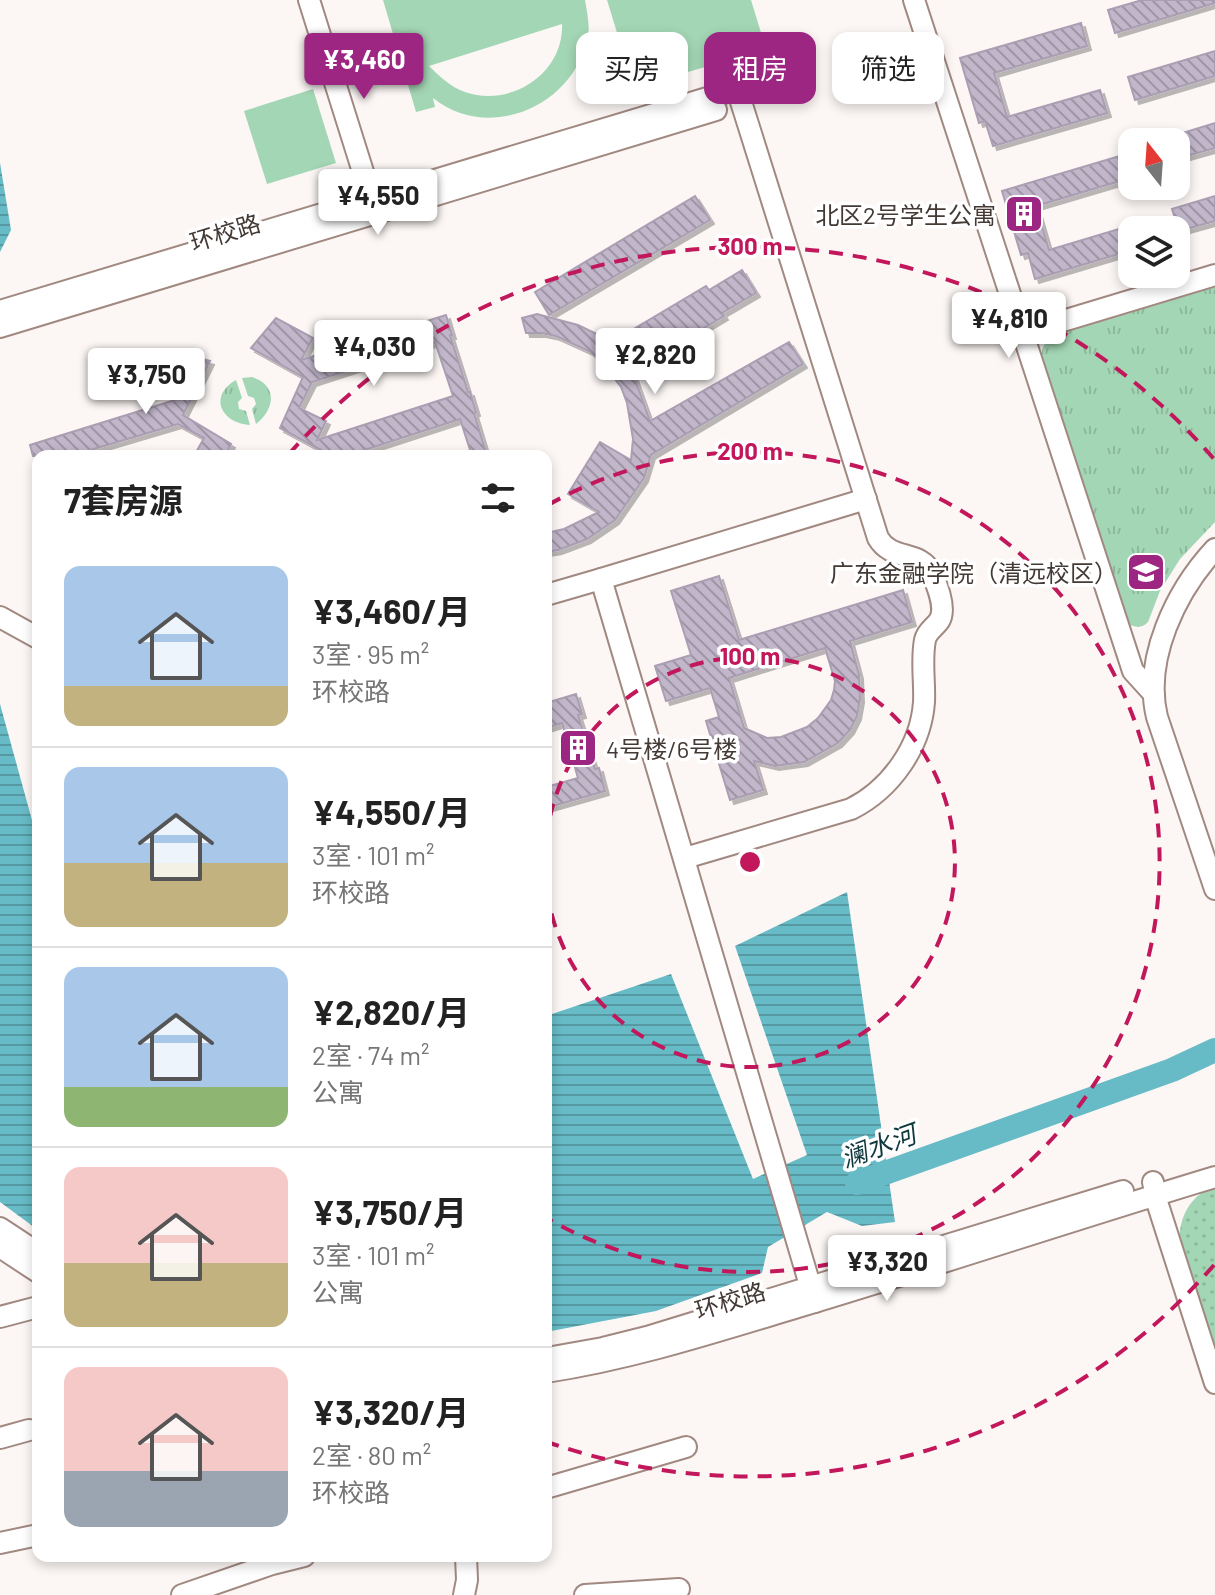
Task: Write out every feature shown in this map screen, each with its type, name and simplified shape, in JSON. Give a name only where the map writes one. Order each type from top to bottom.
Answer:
[{"type":"street","points":[[309,0],[374,207]]},
{"type":"street","points":[[914,0],[1133,671],[1153,693]]},
{"type":"street","name":"环校路","points":[[0,322],[739,96],[866,499]]},
{"type":"street","points":[[1023,333],[1215,275]]},
{"type":"street","points":[[552,593],[866,499],[882,545],[898,555],[914,558],[927,566],[932,575],[942,611],[940,619],[926,636],[923,713],[909,753],[889,779],[869,798],[851,809],[685,858]]},
{"type":"street","points":[[1215,549],[1193,574],[1174,608],[1157,660],[1153,693],[1157,717],[1215,889]]},
{"type":"street","points":[[601,579],[813,1294]]},
{"type":"street","points":[[0,617],[32,635]]},
{"type":"street","name":"环校路","points":[[552,1371],[638,1354],[813,1294],[1154,1188],[1215,1163]]},
{"type":"street","name":"环校路","points":[[1154,1188],[1215,1177]]},
{"type":"street","points":[[1154,1188],[1215,1383]]},
{"type":"street","points":[[0,1228],[32,1249]]},
{"type":"street","points":[[0,1247],[32,1268]]},
{"type":"street","name":"环校路","points":[[552,1357],[603,1348],[813,1294]]},
{"type":"street","points":[[0,1317],[32,1309]]},
{"type":"street","points":[[0,1438],[29,1430]]},
{"type":"street","points":[[552,1486],[686,1447]]},
{"type":"street","points":[[0,1543],[32,1536]]},
{"type":"street","points":[[182,1595],[280,1562]]},
{"type":"street","points":[[464,1595],[466,1562]]},
{"type":"street","points":[[585,1595],[679,1589]]},
{"type":"green space","points":[[383,0],[585,0],[589,32],[576,32],[576,67],[566,82],[548,98],[526,110],[503,117],[479,117],[455,111],[433,98],[435,107],[416,112]],"holes":[[[562,24],[554,58],[532,82],[500,95],[482,96],[465,92],[429,66]]]},
{"type":"green space","points":[[607,0],[751,0],[761,32],[704,32],[704,67],[688,72],[688,32],[617,32]]},
{"type":"green space","points":[[313,89],[336,163],[267,184],[244,111]]},
{"type":"green space","points":[[1215,287],[1215,522],[1180,559],[1160,591],[1148,622],[1134,626],[1128,624],[1041,357],[1045,344],[1057,335]]},
{"type":"green space","points":[[252,377],[266,386],[271,398],[267,411],[256,424],[252,409],[256,404],[254,398],[248,396],[242,378]]},
{"type":"green space","points":[[236,380],[242,398],[238,402],[239,409],[246,411],[250,425],[232,419],[222,408],[222,394]]},
{"type":"green space","points":[[1215,1186],[1215,1363],[1179,1244],[1187,1209],[1198,1195]]},
{"type":"water","points":[[0,163],[11,230],[0,252]]},
{"type":"water","points":[[0,704],[32,820],[32,1226],[0,1202]]},
{"type":"water","points":[[847,892],[895,1222],[862,1226],[827,1212],[768,1247],[762,1273],[656,1311],[552,1331],[552,1014],[671,974],[753,1179],[807,1155],[735,946]]},
{"type":"building","points":[[1142,0],[1215,0],[1215,3],[1115,33],[1108,10]]},
{"type":"building","points":[[1081,23],[1087,46],[994,73],[1007,117],[1100,90],[1107,113],[993,146],[985,121],[979,123],[960,58]]},
{"type":"building","points":[[1215,51],[1215,76],[1135,100],[1128,77]]},
{"type":"building","points":[[1215,123],[1215,148],[1190,155],[1190,131]]},
{"type":"building","name":"北区2号学生公寓","points":[[1118,156],[1118,182],[1036,206],[1049,250],[1118,229],[1118,254],[1035,279],[1028,253],[1021,255],[1002,191]]},
{"type":"building","points":[[695,196],[710,220],[549,315],[535,292]]},
{"type":"building","points":[[1215,196],[1215,221],[1190,228],[1190,216],[1174,216],[1172,209]]},
{"type":"building","points":[[742,270],[756,293],[722,313],[724,316],[632,371],[650,421],[789,342],[803,364],[651,455],[644,478],[615,520],[587,539],[552,551],[552,532],[599,512],[568,494],[600,442],[631,460],[633,439],[621,387],[601,361],[589,351],[556,336],[526,333],[522,318],[537,314],[578,325],[610,343],[706,286],[709,290]]},
{"type":"building","points":[[446,315],[485,450],[470,450],[460,419],[364,450],[321,450],[280,428],[303,377],[251,348],[276,318],[313,338],[301,360]],"holes":[[[435,342],[453,396],[317,440],[326,421],[299,408],[312,382]]]},
{"type":"building","points":[[172,351],[210,361],[183,415],[231,444],[228,450],[197,450],[204,438],[178,424],[90,450],[32,452],[30,445],[175,400],[153,388]]},
{"type":"building","points":[[719,576],[739,640],[903,590],[912,622],[850,641],[859,675],[860,699],[850,730],[838,743],[804,762],[775,766],[754,761],[763,790],[730,800],[706,721],[719,717],[710,688],[666,701],[655,666],[691,655],[671,591]],"holes":[[[825,648],[835,681],[831,700],[818,718],[807,727],[781,737],[767,738],[744,728],[729,678]]]},
{"type":"building","name":"4号楼/6号楼","points":[[576,694],[582,714],[578,715],[605,791],[552,806],[552,785],[578,778],[562,723],[552,726],[552,701]]},
{"type":"waterway","name":"澜水河","points":[[857,1183],[1172,1070],[1215,1050]]},
{"type":"place","name":"北区2号学生公寓","points":[[1024,214]]},
{"type":"place","name":"广东金融学院（清远校区）","points":[[1146,572]]},
{"type":"place","name":"4号楼/6号楼","points":[[578,748]]}]
